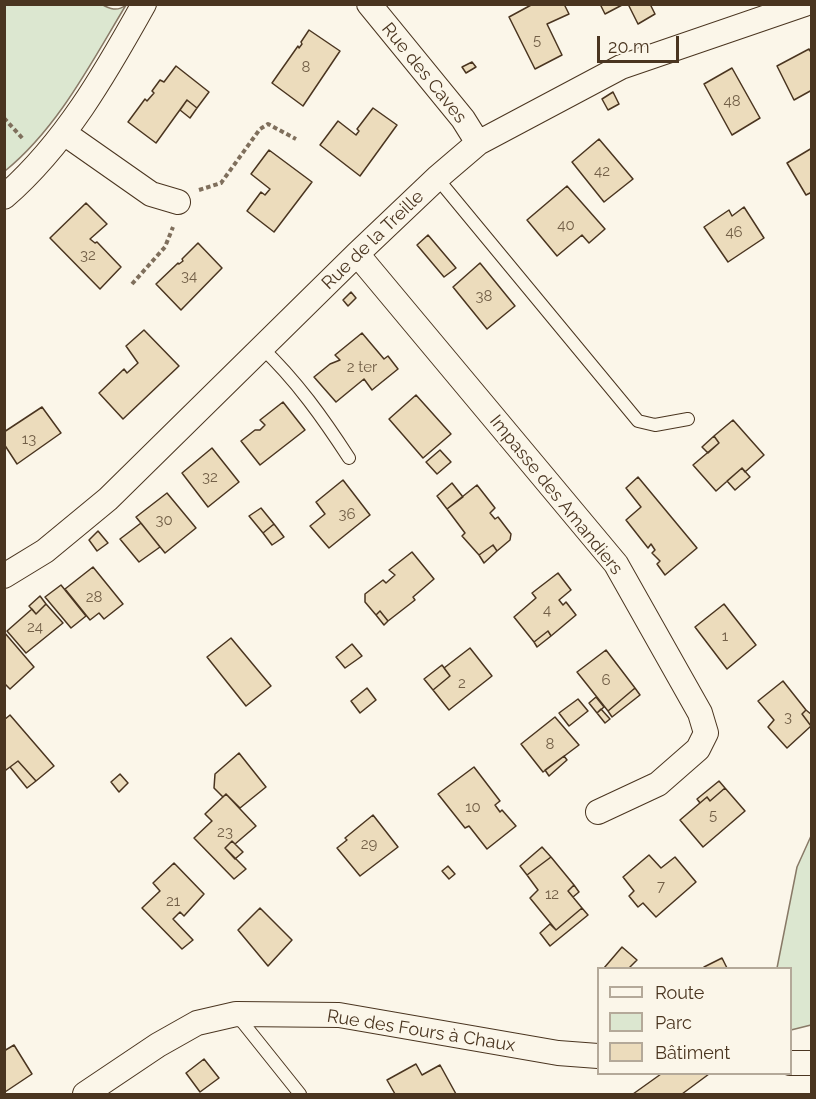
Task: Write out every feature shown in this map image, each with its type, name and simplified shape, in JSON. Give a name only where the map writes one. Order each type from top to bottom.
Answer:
[{"type":"street","points":[[4,197],[64,133],[107,71],[144,4]]},
{"type":"street","name":"Rue des Caves","points":[[369,4],[463,119],[478,143]]},
{"type":"street","name":"Rue de la Treille","points":[[4,576],[45,551],[108,500],[357,254],[437,178],[478,143],[621,67],[805,4]]},
{"type":"street","points":[[64,133],[151,194],[178,202]]},
{"type":"street","name":"Impasse des Amandiers","points":[[357,254],[616,564],[700,713],[706,733],[698,749],[658,784],[598,812]]},
{"type":"street","name":"Rue des Fours à Chaux","points":[[85,1095],[158,1045],[197,1023],[236,1014],[339,1015],[558,1053],[597,1056]]},
{"type":"street","points":[[792,1063],[812,1063]]},
{"type":"lane","points":[[437,178],[638,422],[655,425],[688,419]]},
{"type":"lane","points":[[261,348],[295,383],[349,458]]},
{"type":"lane","points":[[236,1014],[300,1095]]},
{"type":"path","points":[[132,284],[165,247],[172,230],[178,202],[203,188],[221,183],[260,129],[268,124],[296,139]]},
{"type":"green space","points":[[101,4],[113,9],[126,5],[57,115],[24,154],[5,171],[5,5]]},
{"type":"green space","points":[[811,836],[811,1025],[792,1030],[792,967],[777,967],[797,867]]},
{"type":"building","points":[[533,4],[564,4],[569,14],[547,24],[562,55],[535,69],[509,17]]},
{"type":"building","points":[[600,4],[624,4],[605,14]]},
{"type":"building","points":[[628,4],[650,4],[655,14],[638,24]]},
{"type":"building","points":[[309,30],[340,51],[303,106],[272,83],[298,46],[299,48],[302,44]]},
{"type":"building","points":[[809,49],[812,54],[812,90],[794,100],[777,66]]},
{"type":"building","points":[[472,62],[476,67],[466,73],[462,67]]},
{"type":"building","points":[[176,66],[209,92],[197,108],[187,100],[156,143],[128,122],[145,99],[147,101],[154,93],[152,91],[160,80],[164,82]]},
{"type":"building","points":[[732,68],[760,118],[732,135],[704,84]]},
{"type":"building","points":[[613,92],[619,104],[608,110],[602,99]]},
{"type":"building","points":[[187,100],[197,108],[190,118],[180,110]]},
{"type":"building","points":[[373,108],[397,125],[360,176],[320,145],[338,121],[356,135],[359,131],[357,129]]},
{"type":"building","points":[[599,139],[633,179],[604,202],[572,162]]},
{"type":"building","points":[[812,148],[812,192],[806,195],[787,163]]},
{"type":"building","points":[[269,150],[312,182],[274,232],[247,211],[261,192],[265,195],[270,189],[251,174]]},
{"type":"building","points":[[567,186],[605,229],[589,243],[582,235],[557,256],[527,220]]},
{"type":"building","points":[[86,203],[107,224],[90,239],[97,242],[121,267],[100,289],[50,238]]},
{"type":"building","points":[[744,207],[764,238],[728,262],[704,227],[729,210],[732,216]]},
{"type":"building","points":[[428,235],[456,268],[444,277],[417,245]]},
{"type":"building","points":[[198,243],[222,268],[181,310],[156,284],[183,261],[182,259]]},
{"type":"building","points":[[480,263],[515,306],[487,329],[453,287]]},
{"type":"building","points":[[351,292],[356,298],[348,306],[343,300]]},
{"type":"building","points":[[144,330],[179,366],[123,419],[99,393],[124,369],[127,373],[138,363],[126,346]]},
{"type":"building","points":[[362,333],[384,359],[388,356],[398,369],[372,390],[364,379],[336,402],[314,377],[330,364],[340,360],[335,355]]},
{"type":"building","points":[[416,395],[451,434],[423,458],[389,419]]},
{"type":"building","points":[[283,402],[305,430],[260,465],[241,441],[255,430],[260,430],[265,425],[260,420]]},
{"type":"building","points":[[42,407],[61,433],[17,464],[4,444],[4,432]]},
{"type":"building","points":[[733,420],[764,455],[745,472],[742,468],[716,491],[693,465],[719,443],[714,436]]},
{"type":"building","points":[[714,436],[719,443],[708,453],[702,447]]},
{"type":"building","points":[[212,448],[239,482],[208,507],[182,473]]},
{"type":"building","points":[[440,450],[451,462],[437,474],[426,462]]},
{"type":"building","points":[[742,468],[750,477],[735,490],[727,481]]},
{"type":"building","points":[[638,477],[697,548],[665,575],[657,564],[660,561],[652,553],[655,550],[651,544],[648,548],[626,520],[641,507],[626,488]]},
{"type":"building","points":[[343,480],[370,515],[329,548],[310,526],[325,514],[316,502]]},
{"type":"building","points":[[452,483],[463,497],[447,509],[437,496]]},
{"type":"building","points":[[477,485],[495,508],[490,513],[495,519],[498,517],[511,534],[510,540],[497,551],[493,545],[479,555],[462,536],[465,533],[447,509]]},
{"type":"building","points":[[167,493],[196,528],[165,553],[136,517]]},
{"type":"building","points":[[261,508],[274,524],[263,533],[249,516]]},
{"type":"building","points":[[141,523],[160,547],[139,562],[120,539]]},
{"type":"building","points":[[274,524],[284,537],[272,545],[263,533]]},
{"type":"building","points":[[98,531],[108,543],[97,551],[89,540]]},
{"type":"building","points":[[493,545],[497,551],[484,563],[479,555]]},
{"type":"building","points":[[412,552],[434,579],[413,597],[415,600],[388,621],[380,611],[376,615],[365,602],[365,594],[383,580],[386,583],[395,575],[389,570]]},
{"type":"building","points":[[93,567],[123,604],[104,619],[99,613],[90,620],[65,589]]},
{"type":"building","points":[[558,573],[571,590],[559,600],[563,605],[566,602],[576,615],[551,636],[548,631],[534,642],[514,617],[536,598],[532,593]]},
{"type":"building","points":[[61,585],[86,616],[71,628],[45,597]]},
{"type":"building","points":[[40,596],[46,604],[36,614],[29,606]]},
{"type":"building","points":[[46,604],[63,623],[26,653],[7,631],[32,609],[36,614]]},
{"type":"building","points":[[724,604],[756,645],[727,669],[695,627]]},
{"type":"building","points":[[380,611],[388,621],[384,625],[376,615]]},
{"type":"building","points":[[548,631],[551,636],[537,647],[534,642]]},
{"type":"building","points":[[4,632],[34,667],[10,689],[4,683]]},
{"type":"building","points":[[231,638],[271,686],[246,706],[207,657]]},
{"type":"building","points":[[352,644],[362,656],[345,668],[336,657]]},
{"type":"building","points":[[470,648],[492,676],[449,710],[433,690],[450,676],[444,668]]},
{"type":"building","points":[[606,650],[635,688],[608,711],[577,672]]},
{"type":"building","points":[[442,665],[450,676],[433,690],[424,679]]},
{"type":"building","points":[[783,681],[806,710],[802,714],[811,726],[787,748],[768,727],[774,720],[758,701]]},
{"type":"building","points":[[367,688],[376,700],[360,713],[351,701]]},
{"type":"building","points":[[635,688],[640,695],[612,717],[608,711]]},
{"type":"building","points":[[596,697],[604,707],[597,713],[589,703]]},
{"type":"building","points":[[578,699],[588,711],[569,726],[559,713]]},
{"type":"building","points":[[601,709],[610,719],[605,723],[597,713]]},
{"type":"building","points":[[806,710],[812,715],[811,726],[802,714]]},
{"type":"building","points":[[10,715],[54,766],[36,781],[18,761],[6,770],[4,767],[4,720]]},
{"type":"building","points":[[555,717],[579,745],[543,772],[521,744]]},
{"type":"building","points":[[239,753],[266,787],[240,808],[226,794],[223,797],[214,788],[215,774]]},
{"type":"building","points":[[564,756],[567,760],[549,776],[545,770]]},
{"type":"building","points":[[18,761],[36,781],[27,788],[10,767]]},
{"type":"building","points":[[474,767],[500,801],[495,805],[516,826],[487,849],[469,826],[465,828],[438,794]]},
{"type":"building","points":[[120,774],[128,783],[119,792],[111,782]]},
{"type":"building","points":[[719,781],[725,788],[710,801],[707,797],[700,803],[697,799]]},
{"type":"building","points":[[725,788],[745,811],[703,847],[680,820],[707,797],[710,801]]},
{"type":"building","points":[[226,794],[256,826],[235,844],[232,841],[225,848],[246,869],[234,879],[194,838],[212,821],[205,814]]},
{"type":"building","points":[[373,815],[398,847],[360,876],[337,848],[347,840],[345,838]]},
{"type":"building","points":[[232,841],[243,852],[235,859],[225,848]]},
{"type":"building","points":[[542,847],[551,857],[527,875],[520,866]]},
{"type":"building","points":[[649,855],[661,868],[675,857],[696,882],[656,917],[643,903],[638,907],[629,896],[634,891],[623,877]]},
{"type":"building","points":[[551,857],[574,885],[568,891],[582,908],[556,930],[530,898],[538,890],[527,875]]},
{"type":"building","points":[[174,863],[204,894],[184,916],[180,912],[173,919],[193,940],[182,949],[142,908],[160,891],[153,883]]},
{"type":"building","points":[[448,866],[455,874],[449,879],[442,871]]},
{"type":"building","points":[[574,885],[579,892],[573,897],[568,891]]},
{"type":"building","points":[[260,908],[292,940],[268,966],[238,930]]},
{"type":"building","points":[[582,908],[588,915],[550,946],[540,933],[550,924],[556,930]]},
{"type":"building","points":[[622,947],[637,960],[630,967],[605,967]]},
{"type":"building","points":[[722,958],[726,967],[704,967]]},
{"type":"building","points":[[14,1045],[32,1074],[4,1094],[4,1051]]},
{"type":"building","points":[[204,1059],[219,1078],[200,1092],[186,1073]]},
{"type":"building","points":[[416,1064],[422,1075],[440,1065],[456,1094],[395,1094],[387,1080]]},
{"type":"building","points":[[660,1075],[708,1075],[682,1094],[633,1094]]}]
